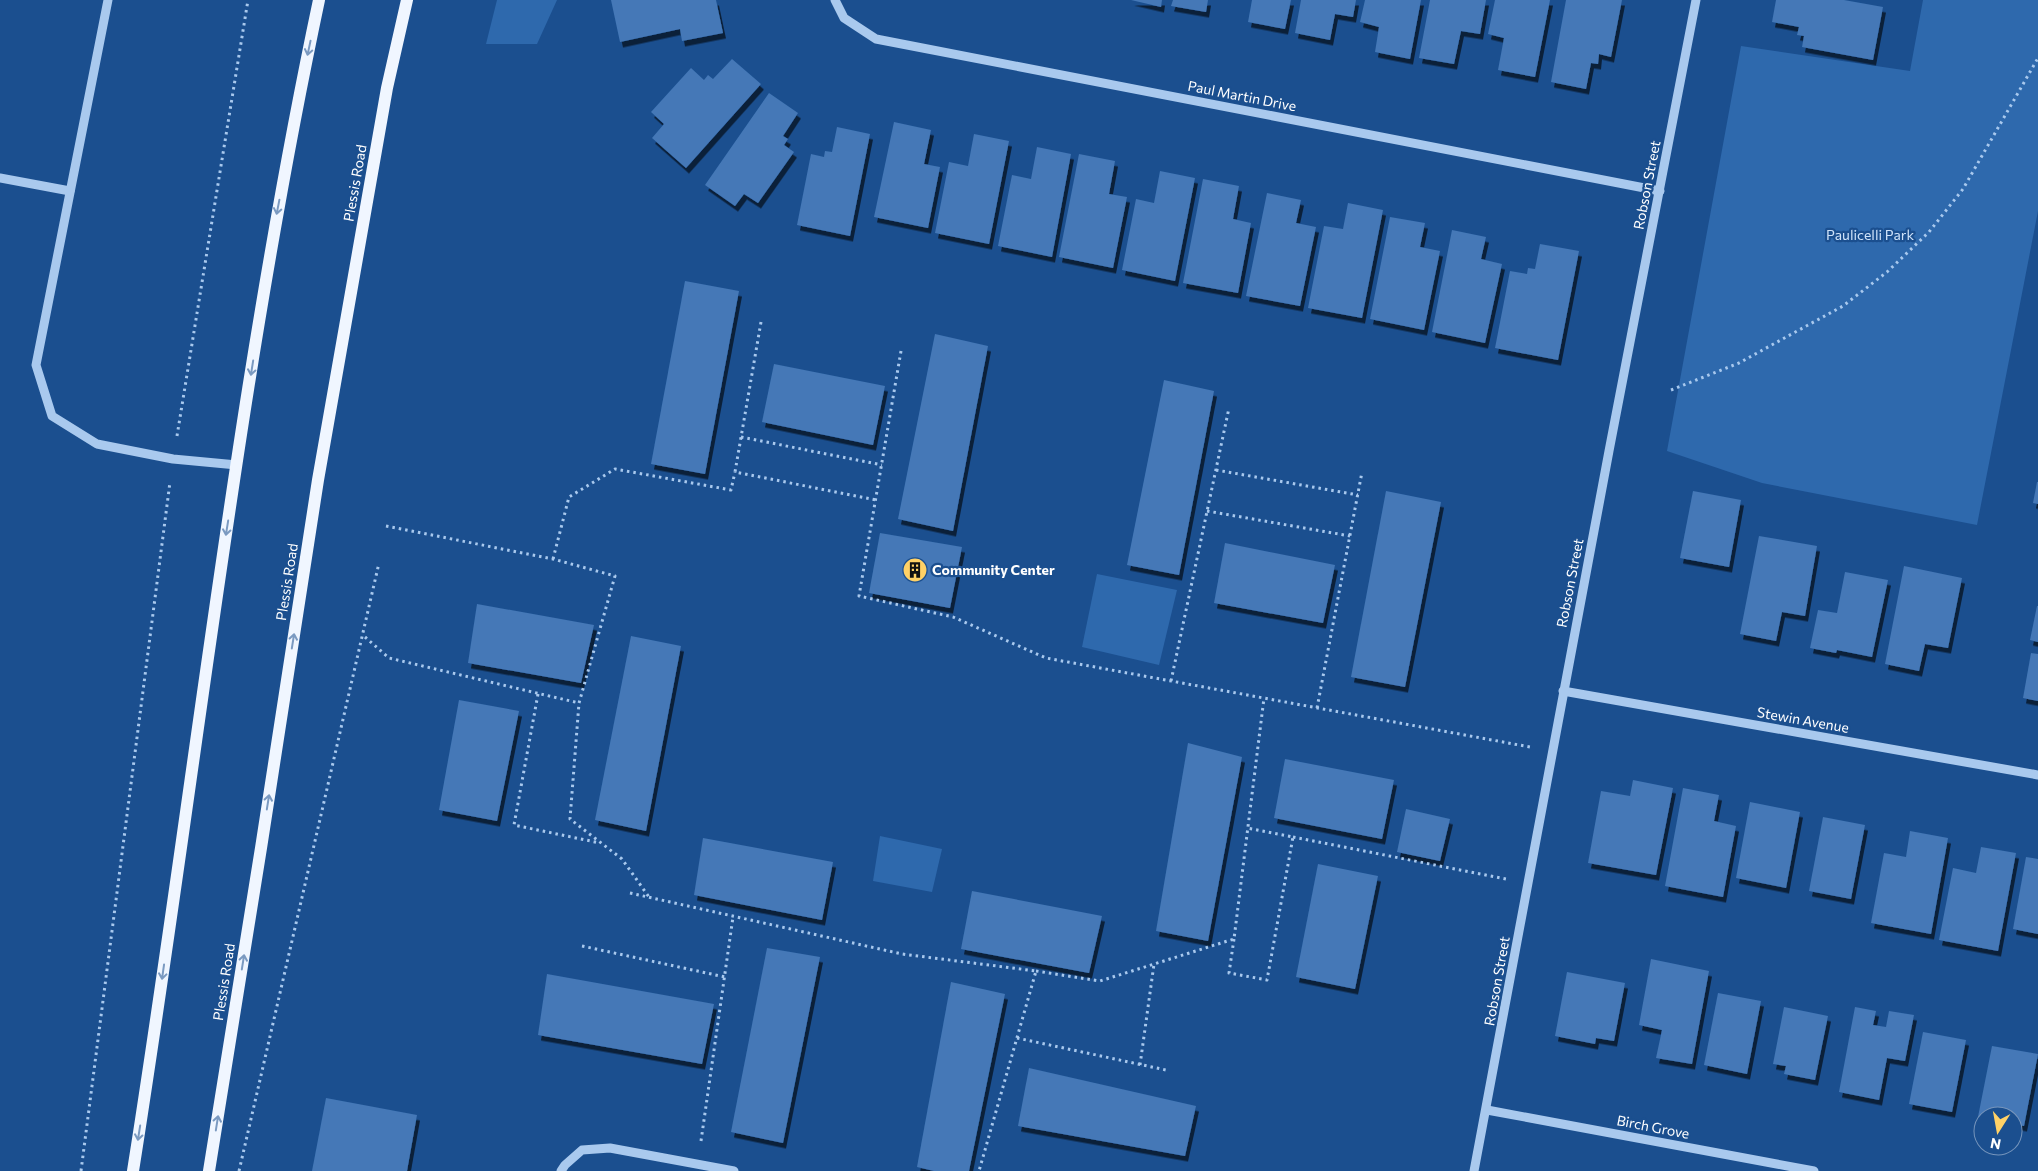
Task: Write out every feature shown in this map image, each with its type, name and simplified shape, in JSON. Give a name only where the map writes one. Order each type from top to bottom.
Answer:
[{"type":"main road","points":[[133,1171],[154,1036],[207,652],[274,225],[319,0]]},
{"type":"main road","name":"Plessis Road","points":[[209,1171],[320,470],[387,88],[407,0]]},
{"type":"street","points":[[108,0],[36,365],[52,416],[97,444],[173,458],[237,465]]},
{"type":"street","name":"Paul Martin Drive","points":[[835,0],[844,18],[876,39],[1660,191]]},
{"type":"street","name":"Robson Street","points":[[1474,1171],[1696,0]]},
{"type":"street","points":[[0,178],[70,191]]},
{"type":"street","name":"Stewin Avenue","points":[[1564,691],[2038,775]]},
{"type":"street","name":"Birch Grove","points":[[1486,1110],[1814,1171]]},
{"type":"street","points":[[562,1171],[565,1165],[582,1150],[610,1148],[734,1171]]},
{"type":"path","points":[[81,1171],[173,458],[248,0]]},
{"type":"path","points":[[1671,390],[1739,363],[1843,306],[1887,272],[1929,232],[1963,189],[2038,58]]},
{"type":"path","points":[[553,559],[560,525],[569,497],[615,469],[731,490],[761,322]]},
{"type":"path","points":[[901,351],[859,596],[953,617],[1046,658],[1552,752]]},
{"type":"path","points":[[1171,681],[1229,408]]},
{"type":"path","points":[[741,437],[882,465]]},
{"type":"path","points":[[1216,470],[1358,495]]},
{"type":"path","points":[[735,472],[876,500]]},
{"type":"path","points":[[1317,708],[1362,472]]},
{"type":"path","points":[[1207,510],[1350,536]]},
{"type":"path","points":[[386,526],[553,559],[615,576],[580,704],[570,820],[622,860],[649,898]]},
{"type":"path","points":[[238,1171],[379,563]]},
{"type":"path","points":[[365,637],[389,658],[580,704]]},
{"type":"path","points":[[538,694],[514,825],[600,843]]},
{"type":"path","points":[[1264,698],[1229,972],[1267,980],[1293,836]]},
{"type":"path","points":[[1247,828],[1528,884]]},
{"type":"path","points":[[630,893],[902,954],[1100,981],[1234,939]]},
{"type":"path","points":[[698,1164],[733,917]]},
{"type":"path","points":[[582,946],[725,977]]},
{"type":"path","points":[[1140,1065],[1154,964]]},
{"type":"path","points":[[979,1171],[1036,971]]},
{"type":"path","points":[[1017,1038],[1166,1070]]},
{"type":"green space","points":[[497,0],[557,0],[537,44],[486,44]]},
{"type":"green space","name":"Paulicelli Park","points":[[1923,0],[2038,0],[2038,211],[1977,525],[1762,483],[1667,451],[1741,46],[1910,71]]},
{"type":"green space","points":[[1097,574],[1177,590],[1159,665],[1082,647]]},
{"type":"green space","points":[[880,836],[942,849],[932,892],[873,881]]},
{"type":"building","points":[[611,0],[716,0],[723,33],[682,41],[680,29],[620,42]]},
{"type":"building","points":[[1131,0],[1162,0],[1161,7]]},
{"type":"building","points":[[1173,0],[1208,0],[1206,12],[1171,6]]},
{"type":"building","points":[[1252,0],[1291,0],[1285,29],[1248,22]]},
{"type":"building","points":[[1301,0],[1356,0],[1353,17],[1335,14],[1330,40],[1295,33]]},
{"type":"building","points":[[1365,0],[1421,0],[1410,59],[1375,52],[1379,27],[1360,22]]},
{"type":"building","points":[[1430,0],[1486,0],[1480,34],[1461,31],[1454,64],[1419,58]]},
{"type":"building","points":[[1495,0],[1550,0],[1535,77],[1498,70],[1504,38],[1488,34]]},
{"type":"building","points":[[1566,0],[1622,0],[1611,57],[1599,54],[1598,64],[1591,63],[1586,89],[1551,82]]},
{"type":"building","points":[[1776,0],[1844,0],[1883,7],[1873,60],[1802,47],[1804,36],[1797,35],[1799,27],[1772,22]]},
{"type":"building","points":[[732,59],[761,84],[686,168],[652,138],[664,124],[651,112],[691,68],[704,80],[708,75],[713,79]]},
{"type":"building","points":[[769,93],[798,113],[783,136],[788,139],[784,145],[794,152],[758,203],[744,194],[735,206],[705,185]]},
{"type":"building","points":[[894,122],[931,130],[924,164],[940,167],[928,228],[874,217]]},
{"type":"building","points":[[837,127],[870,134],[850,236],[797,225],[811,154],[824,157],[825,151],[832,152]]},
{"type":"building","points":[[974,134],[1009,141],[989,244],[935,233],[949,162],[968,166]]},
{"type":"building","points":[[1037,147],[1071,154],[1052,257],[998,246],[1012,175],[1031,179]]},
{"type":"building","points":[[1079,154],[1115,161],[1109,194],[1127,197],[1113,268],[1059,257]]},
{"type":"building","points":[[1160,171],[1195,178],[1175,281],[1122,270],[1136,199],[1154,203]]},
{"type":"building","points":[[1203,179],[1239,186],[1233,219],[1251,223],[1238,293],[1183,283]]},
{"type":"building","points":[[1267,193],[1301,200],[1296,223],[1316,227],[1300,306],[1246,296]]},
{"type":"building","points":[[1348,203],[1383,210],[1362,318],[1308,308],[1324,226],[1343,229]]},
{"type":"building","points":[[1390,217],[1425,223],[1420,247],[1440,251],[1424,330],[1370,319]]},
{"type":"building","points":[[1452,230],[1486,237],[1481,259],[1502,264],[1485,343],[1432,332]]},
{"type":"building","points":[[1540,244],[1579,251],[1558,360],[1495,348],[1510,271],[1527,274],[1528,268],[1535,269]]},
{"type":"building","points":[[685,281],[739,291],[705,474],[651,464]]},
{"type":"building","points":[[935,334],[988,346],[953,531],[898,519]]},
{"type":"building","points":[[774,364],[885,386],[873,445],[762,422]]},
{"type":"building","points":[[1164,380],[1214,391],[1179,575],[1127,565]]},
{"type":"building","points":[[2038,482],[2038,504],[2033,503]]},
{"type":"building","points":[[1386,491],[1441,502],[1405,687],[1351,677]]},
{"type":"building","points":[[1693,491],[1741,500],[1729,567],[1680,558]]},
{"type":"building","name":"Community Center","points":[[880,533],[962,547],[950,608],[869,593]]},
{"type":"building","points":[[1759,536],[1817,546],[1805,616],[1782,612],[1776,641],[1740,634]]},
{"type":"building","points":[[1225,543],[1335,565],[1323,623],[1214,603]]},
{"type":"building","points":[[1904,566],[1962,578],[1948,648],[1925,644],[1919,671],[1885,664]]},
{"type":"building","points":[[1845,572],[1888,580],[1872,657],[1837,650],[1836,653],[1810,648],[1818,610],[1837,613]]},
{"type":"building","points":[[477,604],[594,625],[581,683],[468,663]]},
{"type":"building","points":[[2038,606],[2038,642],[2030,640]]},
{"type":"building","points":[[631,636],[681,646],[646,831],[595,820]]},
{"type":"building","points":[[2031,653],[2038,654],[2038,701],[2023,698]]},
{"type":"building","points":[[459,700],[519,711],[497,821],[439,810]]},
{"type":"building","points":[[1188,743],[1242,757],[1208,941],[1156,931]]},
{"type":"building","points":[[1285,759],[1394,780],[1382,839],[1274,818]]},
{"type":"building","points":[[1633,780],[1673,788],[1656,875],[1588,863],[1601,791],[1630,796]]},
{"type":"building","points":[[1683,788],[1719,795],[1714,821],[1736,826],[1723,897],[1665,886]]},
{"type":"building","points":[[1750,802],[1800,812],[1786,888],[1736,878]]},
{"type":"building","points":[[1406,809],[1450,819],[1440,861],[1397,852]]},
{"type":"building","points":[[1823,817],[1865,825],[1851,899],[1809,891]]},
{"type":"building","points":[[1910,831],[1948,838],[1931,934],[1871,923],[1884,853],[1906,857]]},
{"type":"building","points":[[703,838],[833,862],[822,920],[694,895]]},
{"type":"building","points":[[1981,847],[2016,853],[1998,951],[1939,940],[1953,868],[1976,873]]},
{"type":"building","points":[[2026,857],[2038,859],[2038,934],[2013,929]]},
{"type":"building","points":[[1318,864],[1378,876],[1355,989],[1296,977]]},
{"type":"building","points":[[972,891],[1102,916],[1089,973],[961,949]]},
{"type":"building","points":[[767,948],[820,957],[783,1143],[731,1132]]},
{"type":"building","points":[[1651,959],[1709,971],[1692,1064],[1656,1058],[1662,1030],[1639,1025]]},
{"type":"building","points":[[1567,972],[1625,983],[1614,1041],[1596,1038],[1595,1044],[1555,1036]]},
{"type":"building","points":[[547,974],[714,1004],[702,1064],[538,1035]]},
{"type":"building","points":[[951,982],[1005,994],[969,1171],[934,1171],[917,1167]]},
{"type":"building","points":[[1718,993],[1761,1001],[1747,1074],[1704,1065]]},
{"type":"building","points":[[1784,1007],[1828,1016],[1815,1080],[1784,1074],[1786,1066],[1773,1064]]},
{"type":"building","points":[[1855,1007],[1876,1011],[1873,1025],[1886,1027],[1889,1011],[1914,1015],[1905,1061],[1887,1058],[1879,1100],[1839,1092]]},
{"type":"building","points":[[1923,1032],[1966,1040],[1952,1112],[1909,1104]]},
{"type":"building","points":[[1992,1046],[2038,1054],[2024,1126],[2023,1106],[1980,1106]]},
{"type":"building","points":[[1029,1068],[1196,1106],[1185,1156],[1018,1126]]},
{"type":"building","points":[[326,1098],[417,1115],[407,1171],[312,1171]]},
{"type":"place","name":"Community Center","points":[[915,570]]}]
